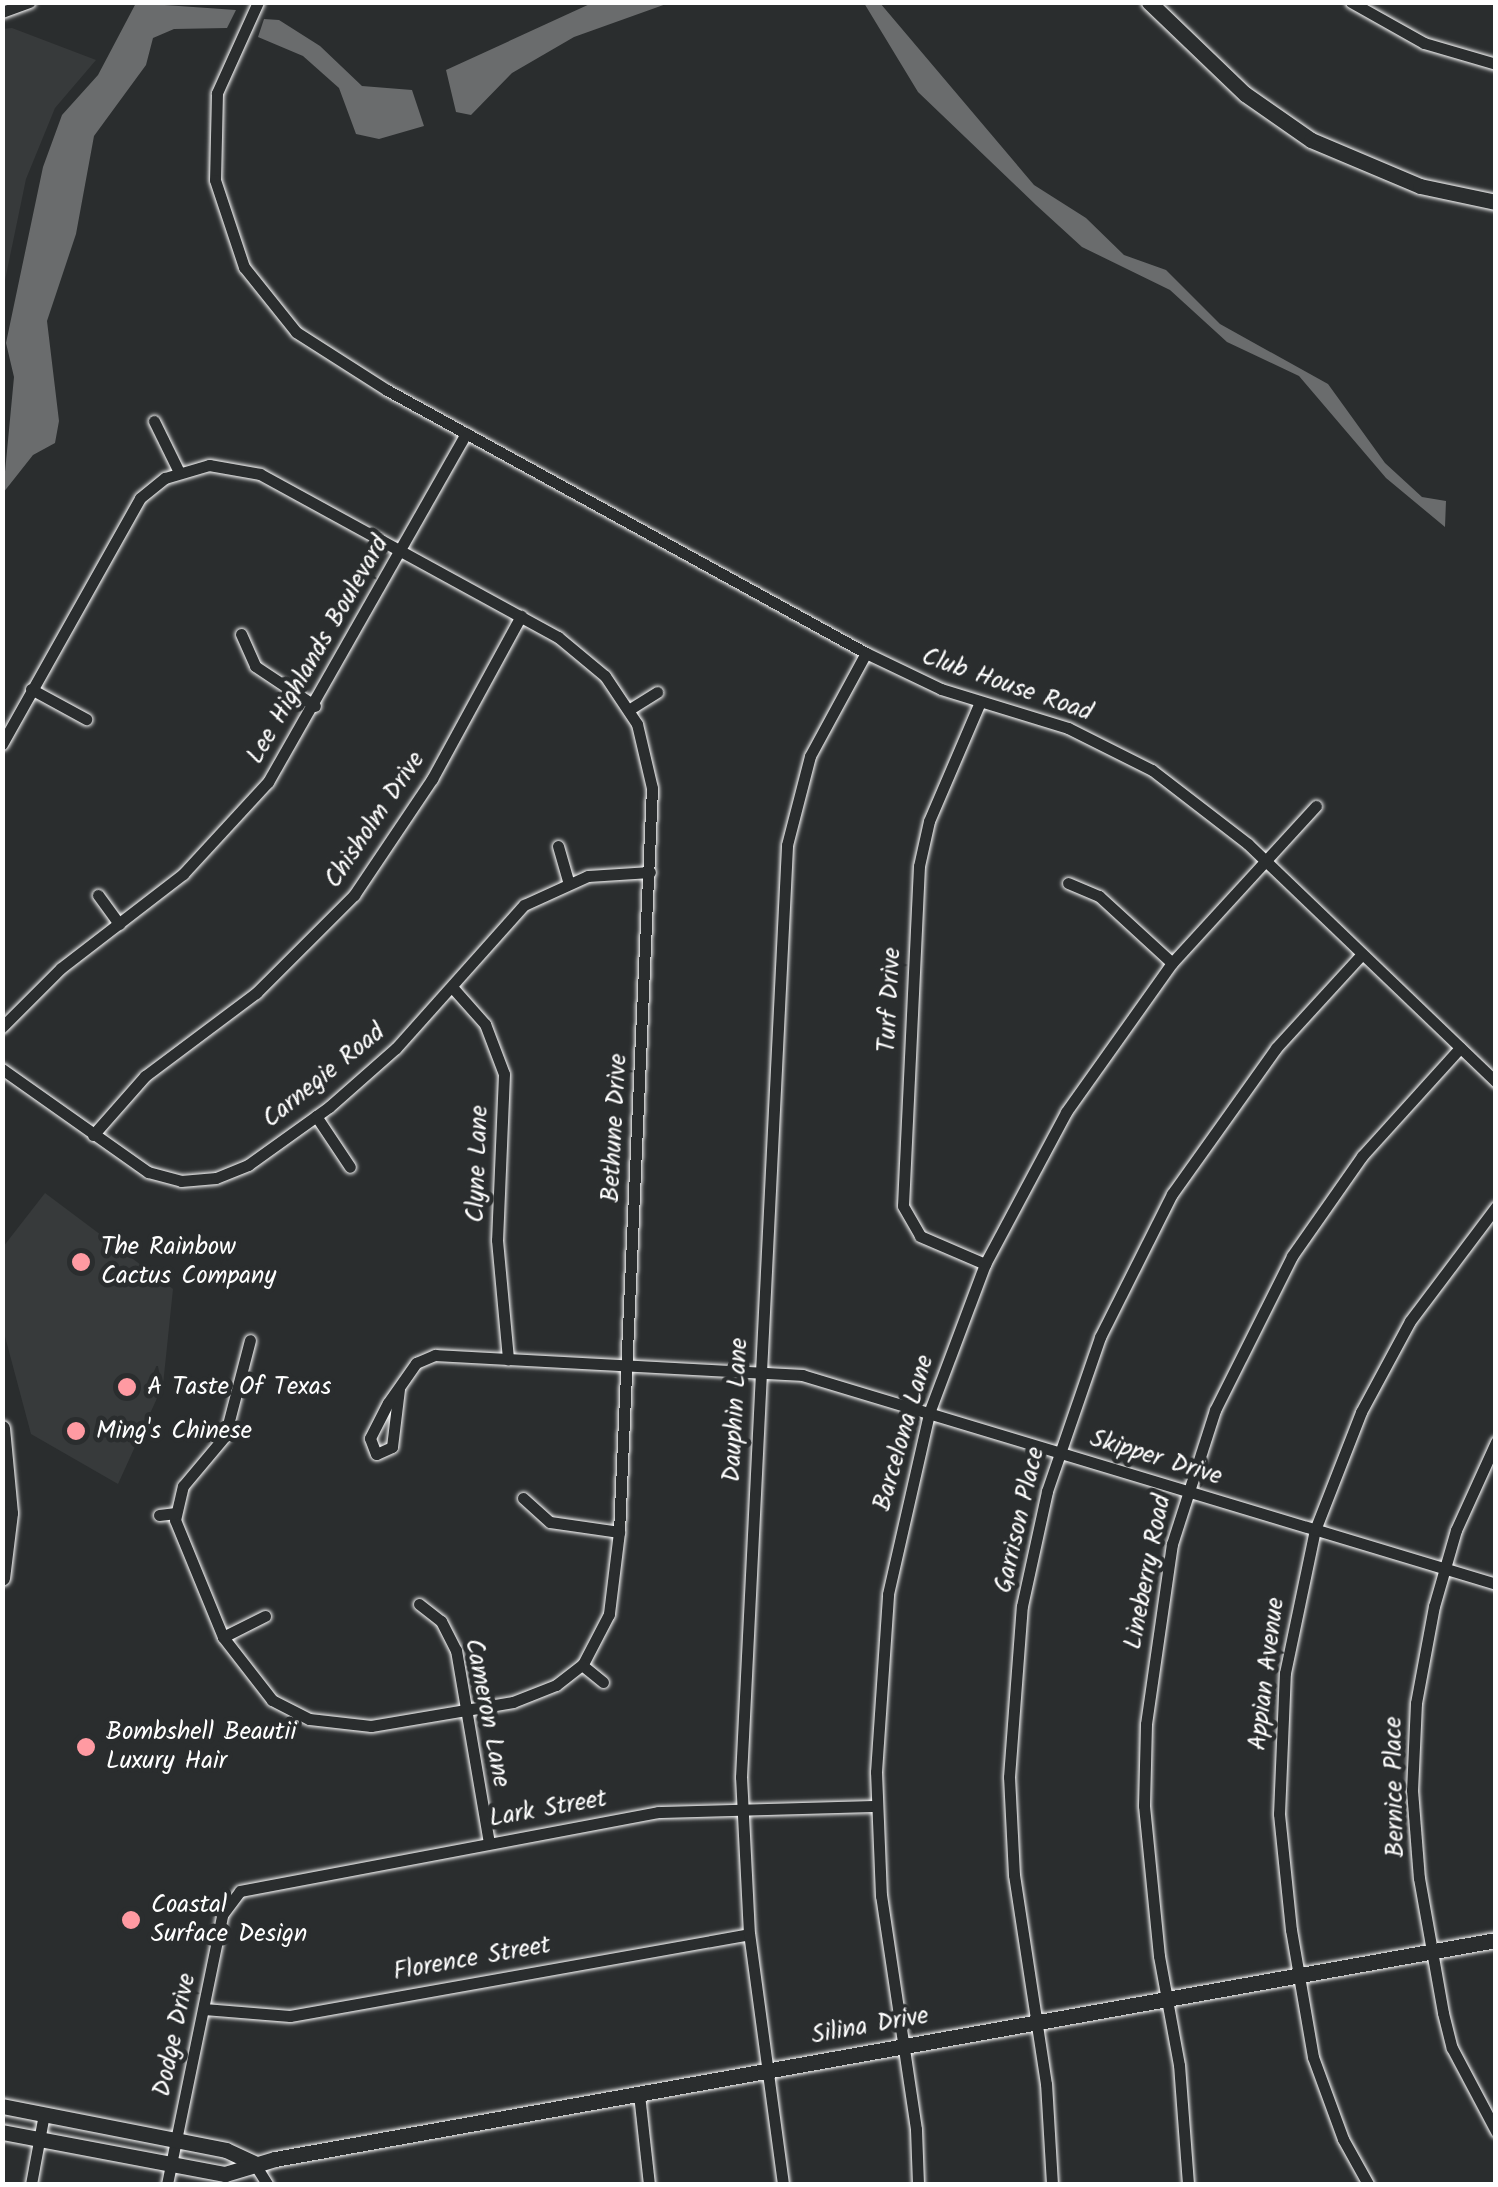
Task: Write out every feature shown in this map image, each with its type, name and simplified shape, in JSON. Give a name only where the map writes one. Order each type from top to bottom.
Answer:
[{"type":"street","name":"Club House Road","points":[[258,2],[218,93],[215,180],[223,217],[244,267],[278,314],[313,345],[387,390],[866,653],[980,702],[1068,728],[1152,770],[1266,862],[1496,1082]]},
{"type":"street","points":[[1149,2],[1246,94],[1311,140],[1420,186],[1496,202]]},
{"type":"street","points":[[1352,2],[1424,43],[1496,64]]},
{"type":"street","points":[[2,12],[25,6]]},
{"type":"street","points":[[154,421],[180,472]]},
{"type":"street","name":"Lee Highlands Boulevard","points":[[2,1027],[61,968],[219,839],[268,782],[315,706],[466,433]]},
{"type":"street","name":"Bethune Drive","points":[[2,744],[128,513],[152,487],[180,472],[227,465],[260,474],[521,616],[590,661],[630,709],[650,766],[650,872],[619,1532],[609,1614],[582,1665],[538,1694],[467,1711],[371,1726],[310,1718],[272,1700],[223,1636],[186,1560],[176,1513]]},
{"type":"street","name":"Chisholm Drive","points":[[93,1135],[145,1076],[256,993],[354,896],[432,779],[521,616]]},
{"type":"street","points":[[241,634],[254,666],[315,706]]},
{"type":"street","name":"Dauphin Lane","points":[[783,2184],[749,1934],[742,1808],[760,1370],[790,823],[810,756],[866,653]]},
{"type":"street","points":[[31,688],[86,718]]},
{"type":"street","points":[[630,709],[657,692]]},
{"type":"street","name":"Turf Drive","points":[[980,702],[921,854],[903,1206],[920,1236],[985,1264]]},
{"type":"street","name":"Barcelona Lane","points":[[918,2184],[880,1896],[876,1806],[886,1611],[929,1413],[985,1264],[1066,1112],[1172,963],[1316,806]]},
{"type":"street","points":[[558,846],[568,881]]},
{"type":"street","name":"Carnegie Road","points":[[2,1069],[148,1172],[198,1181],[248,1164],[316,1116],[396,1048],[508,919],[568,881],[650,872]]},
{"type":"street","points":[[1068,883],[1100,896],[1172,963]]},
{"type":"street","points":[[98,895],[119,924]]},
{"type":"street","name":"Garrison Place","points":[[1052,2184],[1014,1875],[1010,1777],[1022,1606],[1058,1452],[1114,1303],[1172,1194],[1276,1048],[1362,954]]},
{"type":"street","name":"Clyne Lane","points":[[452,987],[485,1024],[504,1074],[497,1240],[508,1359]]},
{"type":"street","name":"Lineberry Road","points":[[1188,2184],[1179,2065],[1150,1889],[1144,1770],[1156,1630],[1186,1491],[1236,1362],[1292,1256],[1362,1156],[1460,1048]]},
{"type":"street","points":[[316,1116],[350,1168]]},
{"type":"street","name":"Appian Avenue","points":[[1368,2184],[1324,2089],[1299,1975],[1284,1879],[1280,1740],[1296,1606],[1315,1530],[1382,1368],[1496,1207]]},
{"type":"street","points":[[159,1515],[176,1513],[183,1486],[225,1436],[250,1340]]},
{"type":"street","name":"Skipper Drive","points":[[399,1389],[392,1447],[376,1454],[370,1438],[399,1389],[416,1364],[435,1355],[760,1370],[929,1413],[1496,1584]]},
{"type":"street","points":[[2,1578],[6,1476],[3,1435]]},
{"type":"street","name":"Bernice Place","points":[[1496,1442],[1444,1569],[1424,1654],[1413,1746],[1414,1834],[1452,2048],[1496,2130]]},
{"type":"street","points":[[522,1498],[550,1522],[619,1532]]},
{"type":"street","name":"Cameron Lane","points":[[419,1604],[450,1634],[490,1843]]},
{"type":"street","points":[[223,1636],[265,1616]]},
{"type":"street","points":[[582,1665],[602,1682]]},
{"type":"street","name":"Lark Street","points":[[234,1897],[250,1887],[658,1812],[876,1806]]},
{"type":"street","name":"Dodge Drive","points":[[168,2184],[222,1915],[234,1897]]},
{"type":"street","name":"Florence Street","points":[[204,2008],[290,2016],[749,1934]]},
{"type":"street","name":"Silina Drive","points":[[2,2132],[226,2174],[254,2162],[1496,1940]]},
{"type":"street","points":[[639,2094],[648,2184]]},
{"type":"street","name":"Silina Drive","points":[[2,2106],[254,2162]]},
{"type":"street","points":[[32,2184],[44,2114]]},
{"type":"street","points":[[254,2162],[267,2184]]},
{"type":"shaded area","points":[[136,3],[236,10],[227,28],[174,29],[153,38],[146,65],[94,136],[76,234],[47,321],[59,421],[55,443],[33,455],[3,493],[14,377],[6,343],[43,167],[62,115],[98,75]]},
{"type":"shaded area","points":[[592,3],[669,3],[574,37],[512,73],[471,115],[456,112],[446,70]]},
{"type":"shaded area","points":[[864,3],[880,3],[1034,185],[1086,218],[1124,255],[1166,270],[1220,324],[1328,384],[1385,463],[1422,497],[1446,501],[1445,527],[1386,478],[1299,376],[1227,342],[1170,290],[1082,247],[918,92]]},
{"type":"shaded area","points":[[264,19],[279,20],[320,46],[362,86],[412,90],[424,126],[379,139],[356,134],[339,88],[303,56],[258,37]]},
{"type":"shaded area","points":[[12,28],[96,60],[55,108],[26,179],[3,290],[2,29]]},
{"type":"shaded area","points":[[45,1193],[173,1289],[163,1385],[118,1484],[31,1434],[3,1329],[3,1247]]},
{"type":"place","name":"The Rainbow Cactus Company","points":[[81,1262]]},
{"type":"place","name":"A Taste Of Texas","points":[[127,1387]]},
{"type":"place","name":"Ming's Chinese","points":[[76,1431]]},
{"type":"place","name":"Bombshell Beautii Luxury Hair","points":[[86,1747]]},
{"type":"place","name":"Coastal Surface Design","points":[[131,1920]]}]
